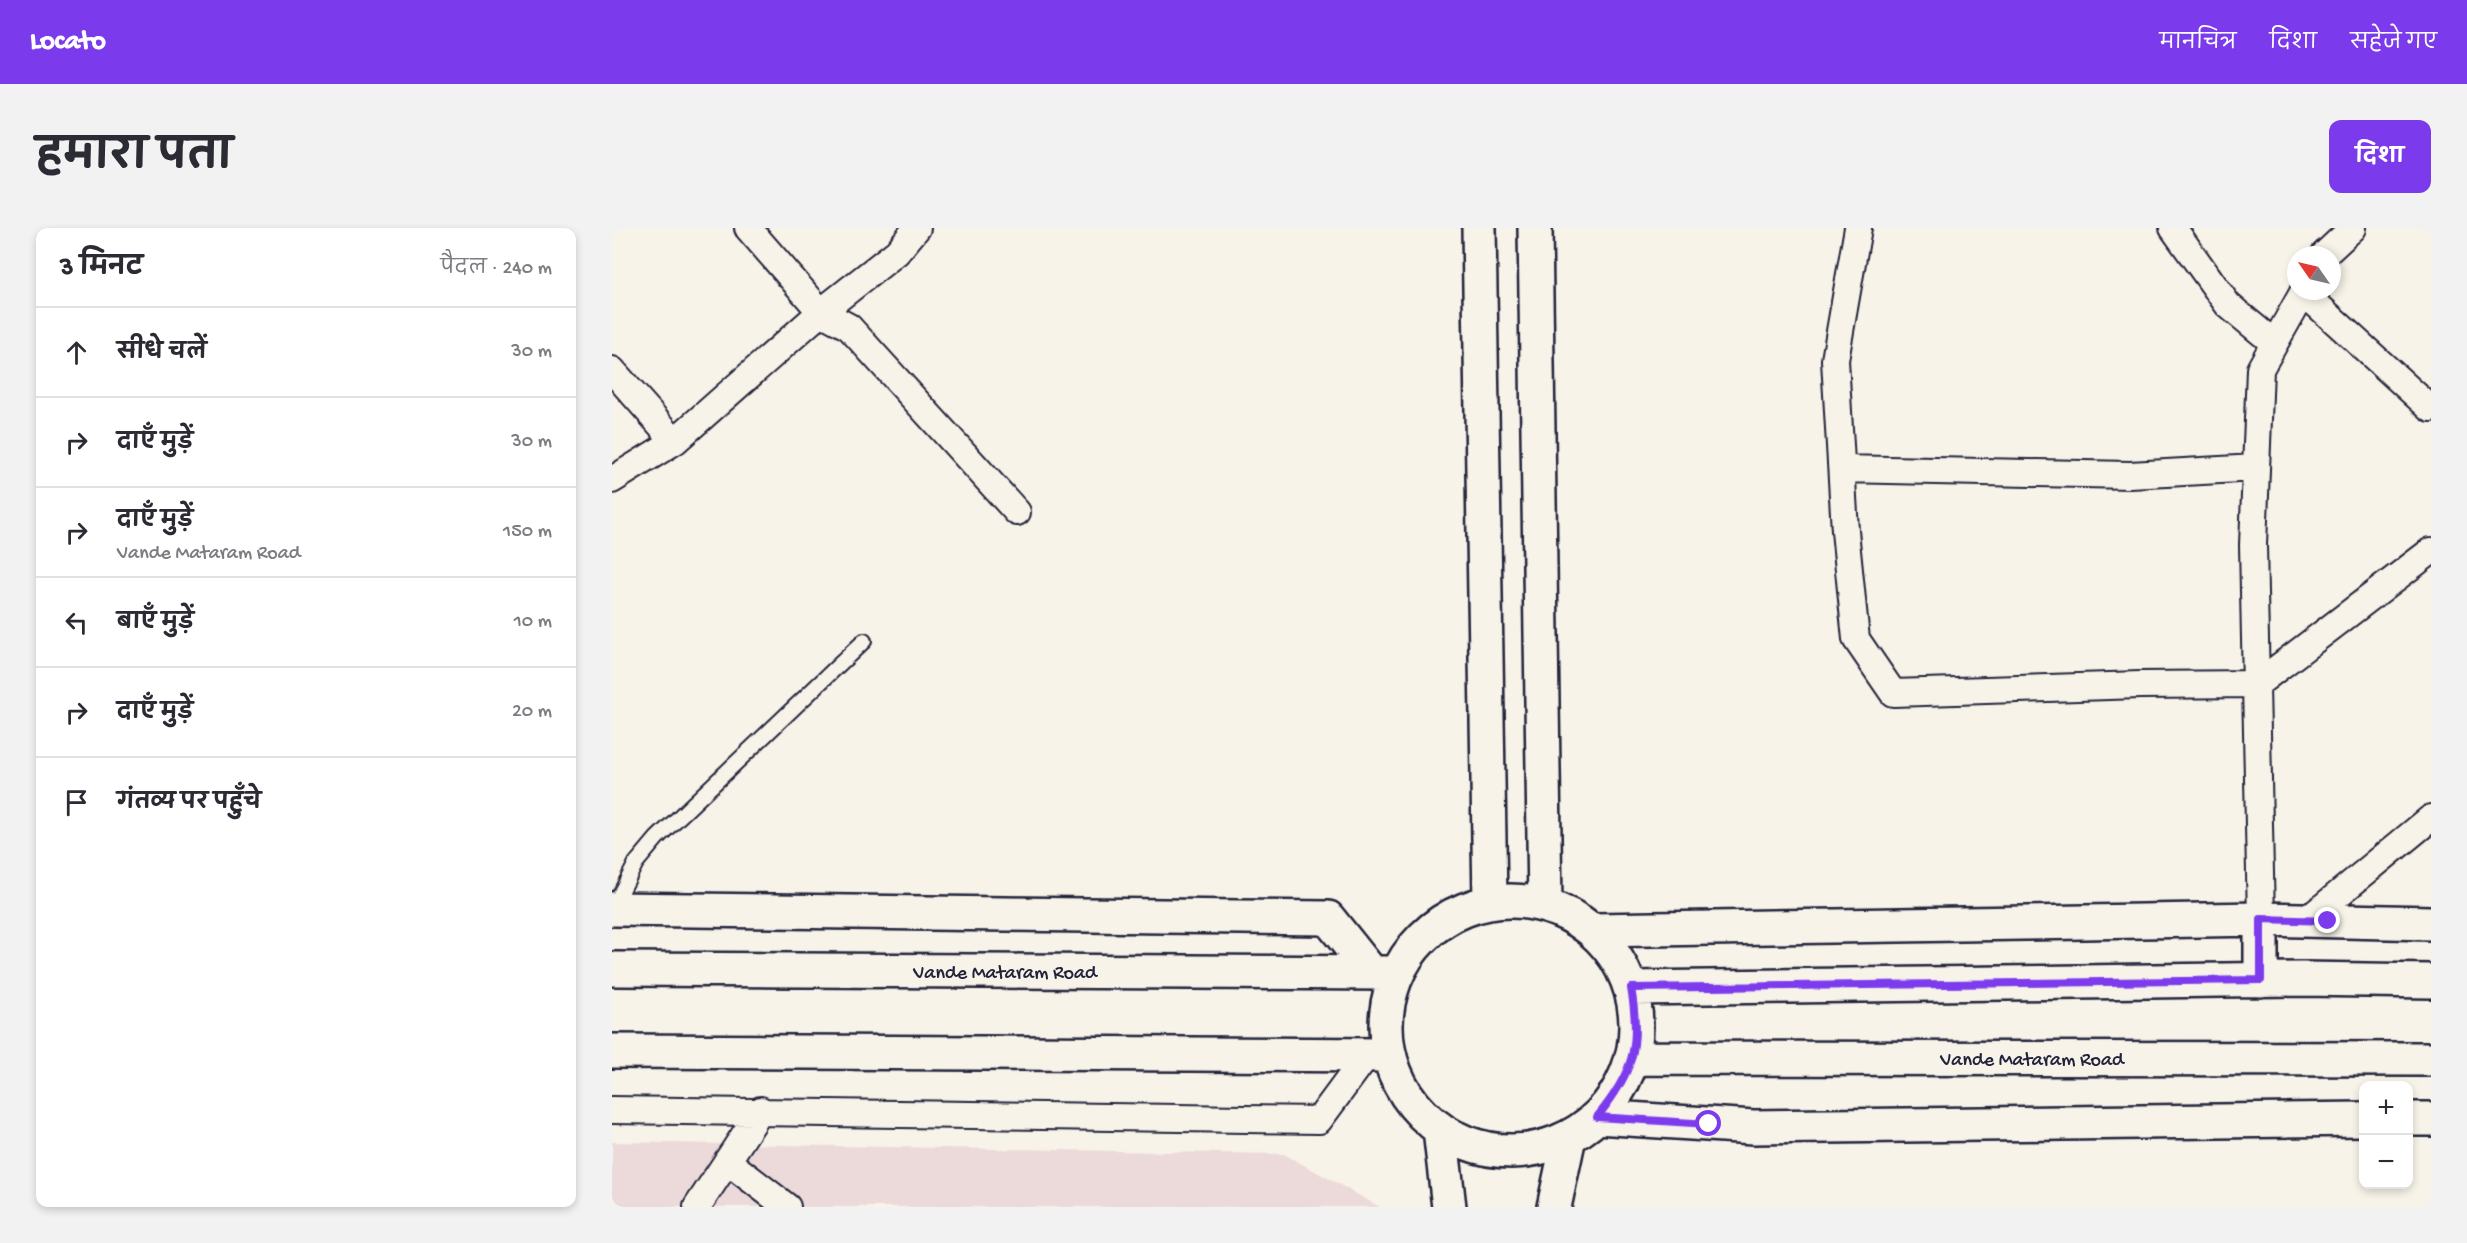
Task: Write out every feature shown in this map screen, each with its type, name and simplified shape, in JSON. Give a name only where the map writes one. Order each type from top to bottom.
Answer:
[{"type":"street","points":[[747,228],[821,312],[849,327],[1017,512]]},
{"type":"street","points":[[612,480],[675,441],[821,312],[897,252],[917,228]]},
{"type":"street","points":[[1479,228],[1490,902]]},
{"type":"street","points":[[1535,228],[1545,904]]},
{"type":"street","points":[[1858,228],[1835,360],[1842,469],[1856,639],[1893,693],[2140,685],[2257,684],[2431,550]]},
{"type":"street","points":[[2174,228],[2228,305],[2274,343]]},
{"type":"street","points":[[2334,246],[2353,228]]},
{"type":"street","points":[[2261,980],[2253,545],[2260,369],[2299,300]]},
{"type":"street","points":[[2314,300],[2431,409]]},
{"type":"street","points":[[612,369],[675,441]]},
{"type":"street","points":[[1842,469],[2130,475],[2256,468]]},
{"type":"street","points":[[2307,920],[2431,818]]},
{"type":"street","points":[[1378,1055],[1417,1110],[1440,1130],[1471,1145],[1503,1152],[1538,1149],[1569,1137],[1597,1117],[1619,1090],[1632,1058],[1637,1023],[1631,988],[1619,961],[1594,930],[1575,917],[1545,904],[1518,900],[1490,902],[1452,915],[1420,940],[1385,973]]},
{"type":"street","points":[[612,909],[1328,918],[1385,973],[1386,1013],[1378,1055],[1319,1120],[760,1110],[612,1110]]},
{"type":"street","points":[[1594,930],[2261,919],[2431,923]]},
{"type":"street","name":"Vande Mataram Road","points":[[612,969],[1385,973]]},
{"type":"street","points":[[1631,988],[2261,980],[2431,981]]},
{"type":"street","points":[[612,1051],[1378,1055]]},
{"type":"street","name":"Vande Mataram Road","points":[[1632,1058],[2431,1059]]},
{"type":"street","points":[[697,1207],[760,1110]]},
{"type":"street","points":[[1597,1117],[1754,1127],[2359,1119]]},
{"type":"street","points":[[2413,1119],[2431,1119]]},
{"type":"street","points":[[1440,1130],[1449,1207]]},
{"type":"street","points":[[1562,1192],[1569,1137]]},
{"type":"street","points":[[727,1161],[787,1207]]},
{"type":"lane","points":[[612,909],[636,862],[657,838],[864,641]]},
{"type":"shaded area","points":[[612,1142],[1284,1154],[1380,1207],[612,1207]]},
{"type":"route","points":[[1709,1124],[1597,1117],[1619,1090],[1632,1058],[1637,1023],[1631,988],[2261,980],[2261,919],[2328,921]]}]
